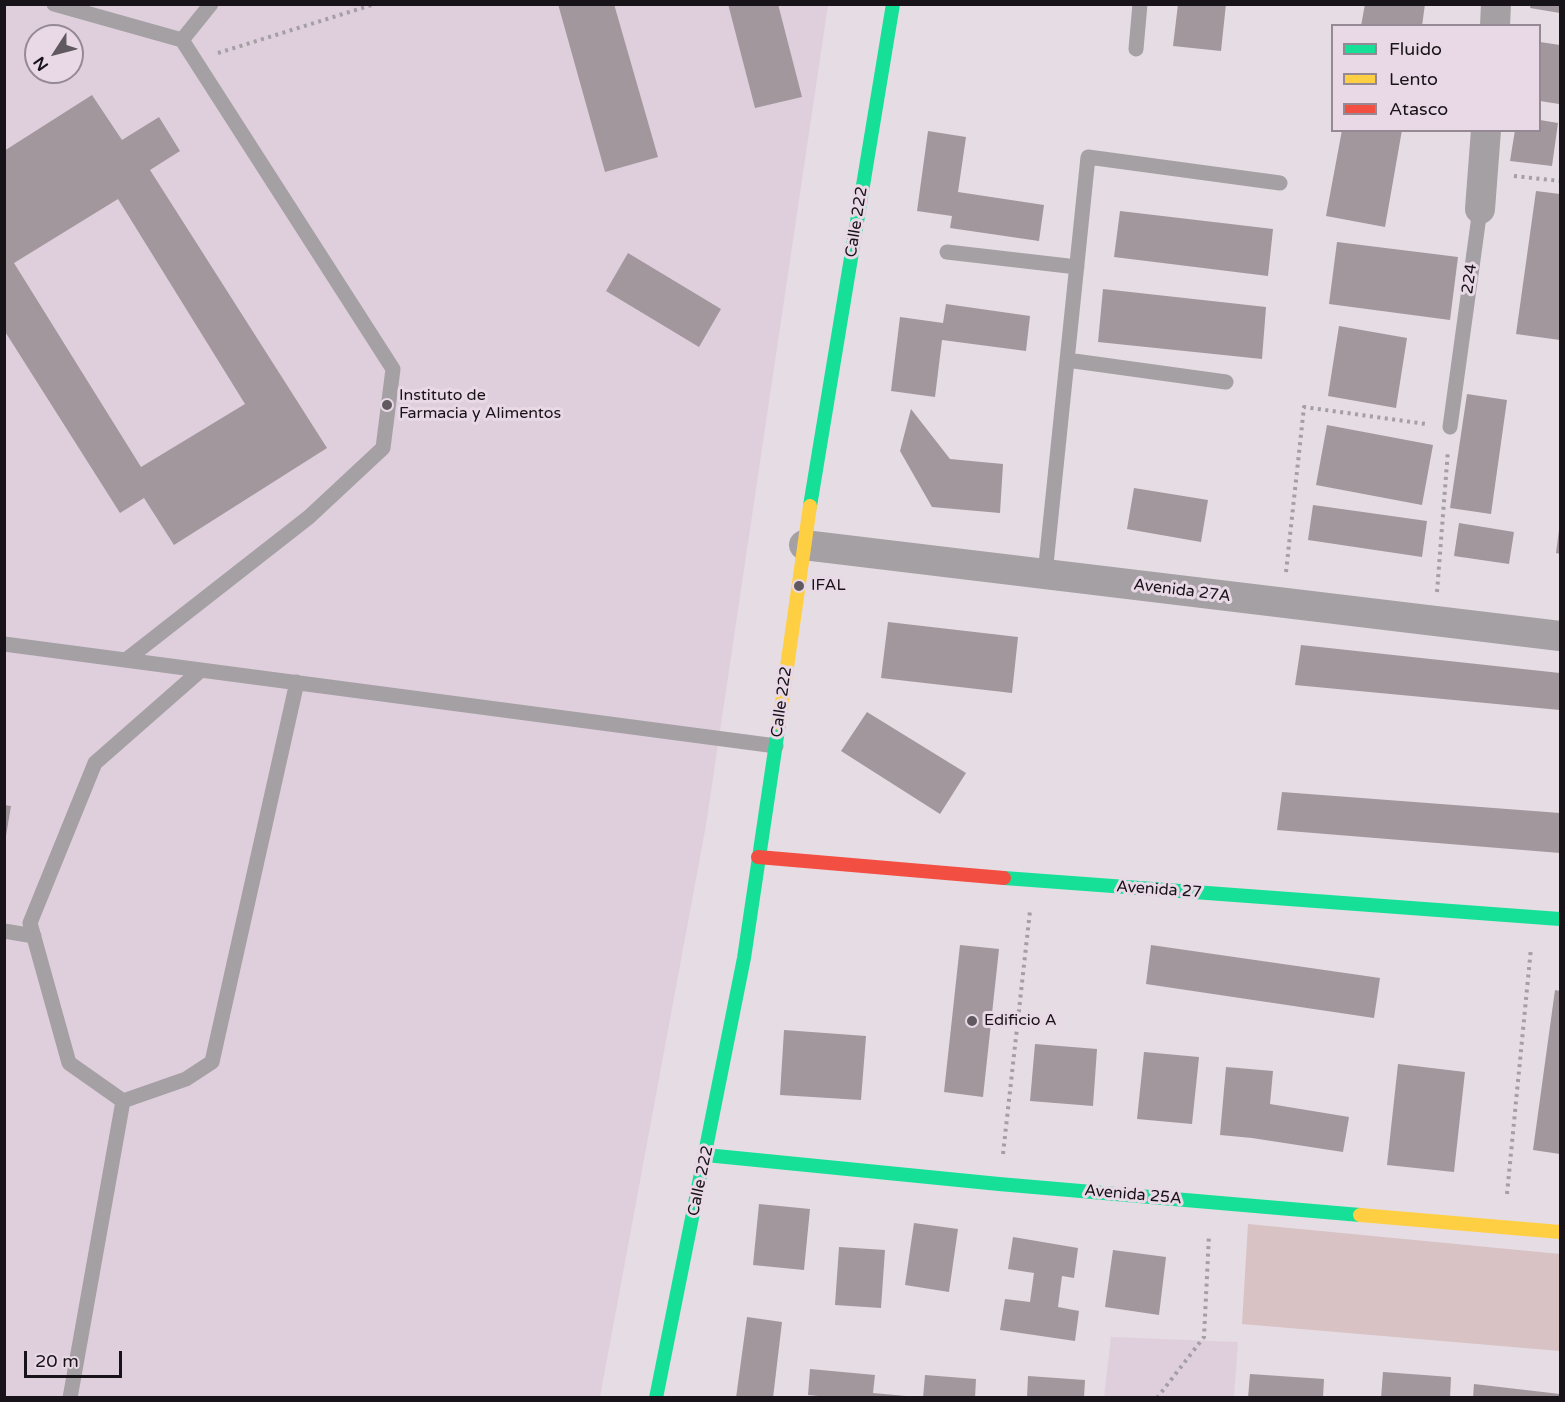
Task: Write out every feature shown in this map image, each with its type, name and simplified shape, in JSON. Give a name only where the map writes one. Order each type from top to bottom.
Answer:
[{"type":"street","name":"Calle 222","points":[[656,1398],[744,958],[804,545],[893,4]]},
{"type":"street","points":[[1495,24],[1496,4]]},
{"type":"street","name":"224","points":[[1480,209],[1486,132]]},
{"type":"street","name":"Avenida 27A","points":[[804,545],[1560,636]]},
{"type":"street","name":"Avenida 27","points":[[758,857],[1560,919]]},
{"type":"street","name":"Avenida 25A","points":[[706,1155],[999,1184],[1560,1232]]},
{"type":"lane","points":[[54,4],[182,40],[393,369],[383,448],[309,518],[126,660]]},
{"type":"lane","points":[[182,40],[211,4]]},
{"type":"lane","points":[[1136,49],[1140,4]]},
{"type":"lane","points":[[1045,574],[1088,157],[1280,183]]},
{"type":"lane","name":"224","points":[[1450,427],[1480,209]]},
{"type":"lane","points":[[948,252],[1077,267]]},
{"type":"lane","points":[[1067,360],[1226,382]]},
{"type":"lane","points":[[4,644],[776,746]]},
{"type":"lane","points":[[123,1101],[69,1063],[30,923],[95,763],[201,669]]},
{"type":"lane","points":[[123,1101],[186,1079],[212,1062],[297,682]]},
{"type":"lane","points":[[4,931],[34,936]]},
{"type":"lane","points":[[70,1398],[123,1101]]},
{"type":"path","points":[[195,60],[375,4]]},
{"type":"path","points":[[1483,173],[1560,181]]},
{"type":"path","points":[[1283,603],[1304,407],[1450,427],[1435,621]]},
{"type":"path","points":[[999,1184],[1034,880]]},
{"type":"path","points":[[1504,1227],[1534,917]]},
{"type":"path","points":[[1157,1398],[1204,1337],[1211,1202]]},
{"type":"shaded area","name":"Instituto de Farmacia y Alimentos","points":[[5,5],[828,5],[706,825],[600,1397],[5,1398]]},
{"type":"shaded area","points":[[1248,1224],[1560,1254],[1560,1351],[1242,1324]]},
{"type":"shaded area","points":[[1111,1337],[1238,1342],[1234,1397],[1104,1397]]},
{"type":"building","points":[[558,4],[614,4],[658,157],[605,172]]},
{"type":"building","points":[[728,4],[778,4],[802,97],[755,108]]},
{"type":"building","points":[[1178,4],[1226,4],[1221,51],[1173,46]]},
{"type":"building","points":[[1365,4],[1425,4],[1422,24],[1361,24]]},
{"type":"building","points":[[1531,4],[1560,4],[1560,13],[1530,8]]},
{"type":"building","points":[[1541,42],[1560,45],[1559,104],[1541,101]]},
{"type":"building","points":[[92,95],[122,140],[159,117],[180,151],[150,170],[327,448],[174,545],[144,498],[120,513],[4,330],[4,151]],"holes":[[[118,199],[245,404],[141,467],[14,263]]]},
{"type":"building","points":[[1541,120],[1558,123],[1552,166],[1510,161],[1515,132],[1541,132]]},
{"type":"building","points":[[928,131],[966,137],[958,192],[1044,205],[1039,241],[950,228],[952,216],[917,211]]},
{"type":"building","points":[[1342,132],[1402,132],[1385,227],[1326,216]]},
{"type":"building","points":[[1536,191],[1560,194],[1560,340],[1516,334]]},
{"type":"building","points":[[1120,211],[1273,229],[1268,276],[1114,257]]},
{"type":"building","points":[[1337,242],[1458,257],[1450,320],[1329,304]]},
{"type":"building","points":[[628,253],[721,309],[699,347],[606,291]]},
{"type":"building","points":[[1103,289],[1266,307],[1262,359],[1098,342]]},
{"type":"building","points":[[946,304],[1030,316],[1026,351],[942,340],[935,397],[891,391],[900,317],[943,323]]},
{"type":"building","points":[[1339,326],[1407,338],[1396,408],[1328,396]]},
{"type":"building","points":[[1467,394],[1507,400],[1491,514],[1450,508]]},
{"type":"building","points":[[911,409],[950,459],[1003,464],[1000,513],[932,507],[900,451]]},
{"type":"building","points":[[1327,425],[1433,445],[1422,505],[1316,485]]},
{"type":"building","points":[[1134,488],[1208,500],[1201,542],[1127,529]]},
{"type":"building","points":[[1313,505],[1427,521],[1422,557],[1308,540]]},
{"type":"building","points":[[1459,523],[1514,532],[1509,564],[1454,556]]},
{"type":"building","points":[[1560,530],[1560,554],[1556,553]]},
{"type":"building","points":[[888,622],[1018,637],[1012,693],[881,678]]},
{"type":"building","points":[[1301,645],[1560,673],[1560,710],[1295,685]]},
{"type":"building","points":[[867,712],[966,773],[940,814],[841,751]]},
{"type":"building","points":[[1282,792],[1560,813],[1560,853],[1277,830]]},
{"type":"building","points":[[4,805],[11,806],[6,836],[4,836]]},
{"type":"building","name":"Edificio A","points":[[960,945],[999,949],[983,1097],[944,1092]]},
{"type":"building","points":[[1151,945],[1380,978],[1374,1018],[1146,984]]},
{"type":"building","points":[[1555,990],[1560,991],[1560,1154],[1533,1150]]},
{"type":"building","points":[[784,1030],[866,1036],[861,1100],[780,1095]]},
{"type":"building","points":[[1035,1044],[1097,1049],[1093,1106],[1030,1101]]},
{"type":"building","points":[[1144,1052],[1199,1057],[1192,1124],[1137,1119]]},
{"type":"building","points":[[1398,1064],[1465,1072],[1454,1172],[1387,1165]]},
{"type":"building","points":[[1226,1067],[1273,1071],[1270,1104],[1349,1117],[1343,1152],[1220,1135]]},
{"type":"building","points":[[759,1204],[810,1209],[804,1270],[753,1265]]},
{"type":"building","points":[[914,1223],[958,1229],[949,1292],[905,1285]]},
{"type":"building","points":[[1013,1237],[1078,1248],[1074,1278],[1062,1276],[1058,1307],[1079,1311],[1075,1341],[1000,1330],[1005,1299],[1030,1302],[1034,1273],[1008,1269]]},
{"type":"building","points":[[839,1247],[885,1250],[881,1308],[835,1305]]},
{"type":"building","points":[[1113,1250],[1166,1257],[1159,1315],[1105,1307]]},
{"type":"building","points":[[747,1317],[782,1322],[773,1398],[736,1398]]},
{"type":"building","points":[[810,1369],[875,1375],[873,1393],[906,1396],[906,1398],[839,1398],[808,1395]]},
{"type":"building","points":[[1383,1372],[1451,1377],[1450,1398],[1381,1398]]},
{"type":"building","points":[[1250,1374],[1324,1379],[1323,1398],[1248,1398]]},
{"type":"building","points":[[925,1375],[976,1379],[975,1398],[923,1398]]},
{"type":"building","points":[[1028,1376],[1085,1380],[1084,1398],[1027,1398]]},
{"type":"building","points":[[1474,1384],[1560,1394],[1560,1398],[1473,1398]]},
{"type":"traffic: fast","points":[[810,506],[893,4]]},
{"type":"traffic: fast","points":[[656,1398],[744,958],[779,723]]},
{"type":"traffic: fast","points":[[1004,878],[1560,919]]},
{"type":"traffic: fast","points":[[706,1155],[999,1184],[1360,1215]]},
{"type":"traffic: slow","points":[[779,723],[810,506]]},
{"type":"traffic: slow","points":[[1360,1215],[1560,1232]]},
{"type":"traffic: jam","points":[[758,857],[1004,878]]},
{"type":"place","name":"Instituto de Farmacia y Alimentos","points":[[387,405]]},
{"type":"place","name":"IFAL","points":[[799,586]]},
{"type":"place","name":"Edificio A","points":[[972,1021]]}]
